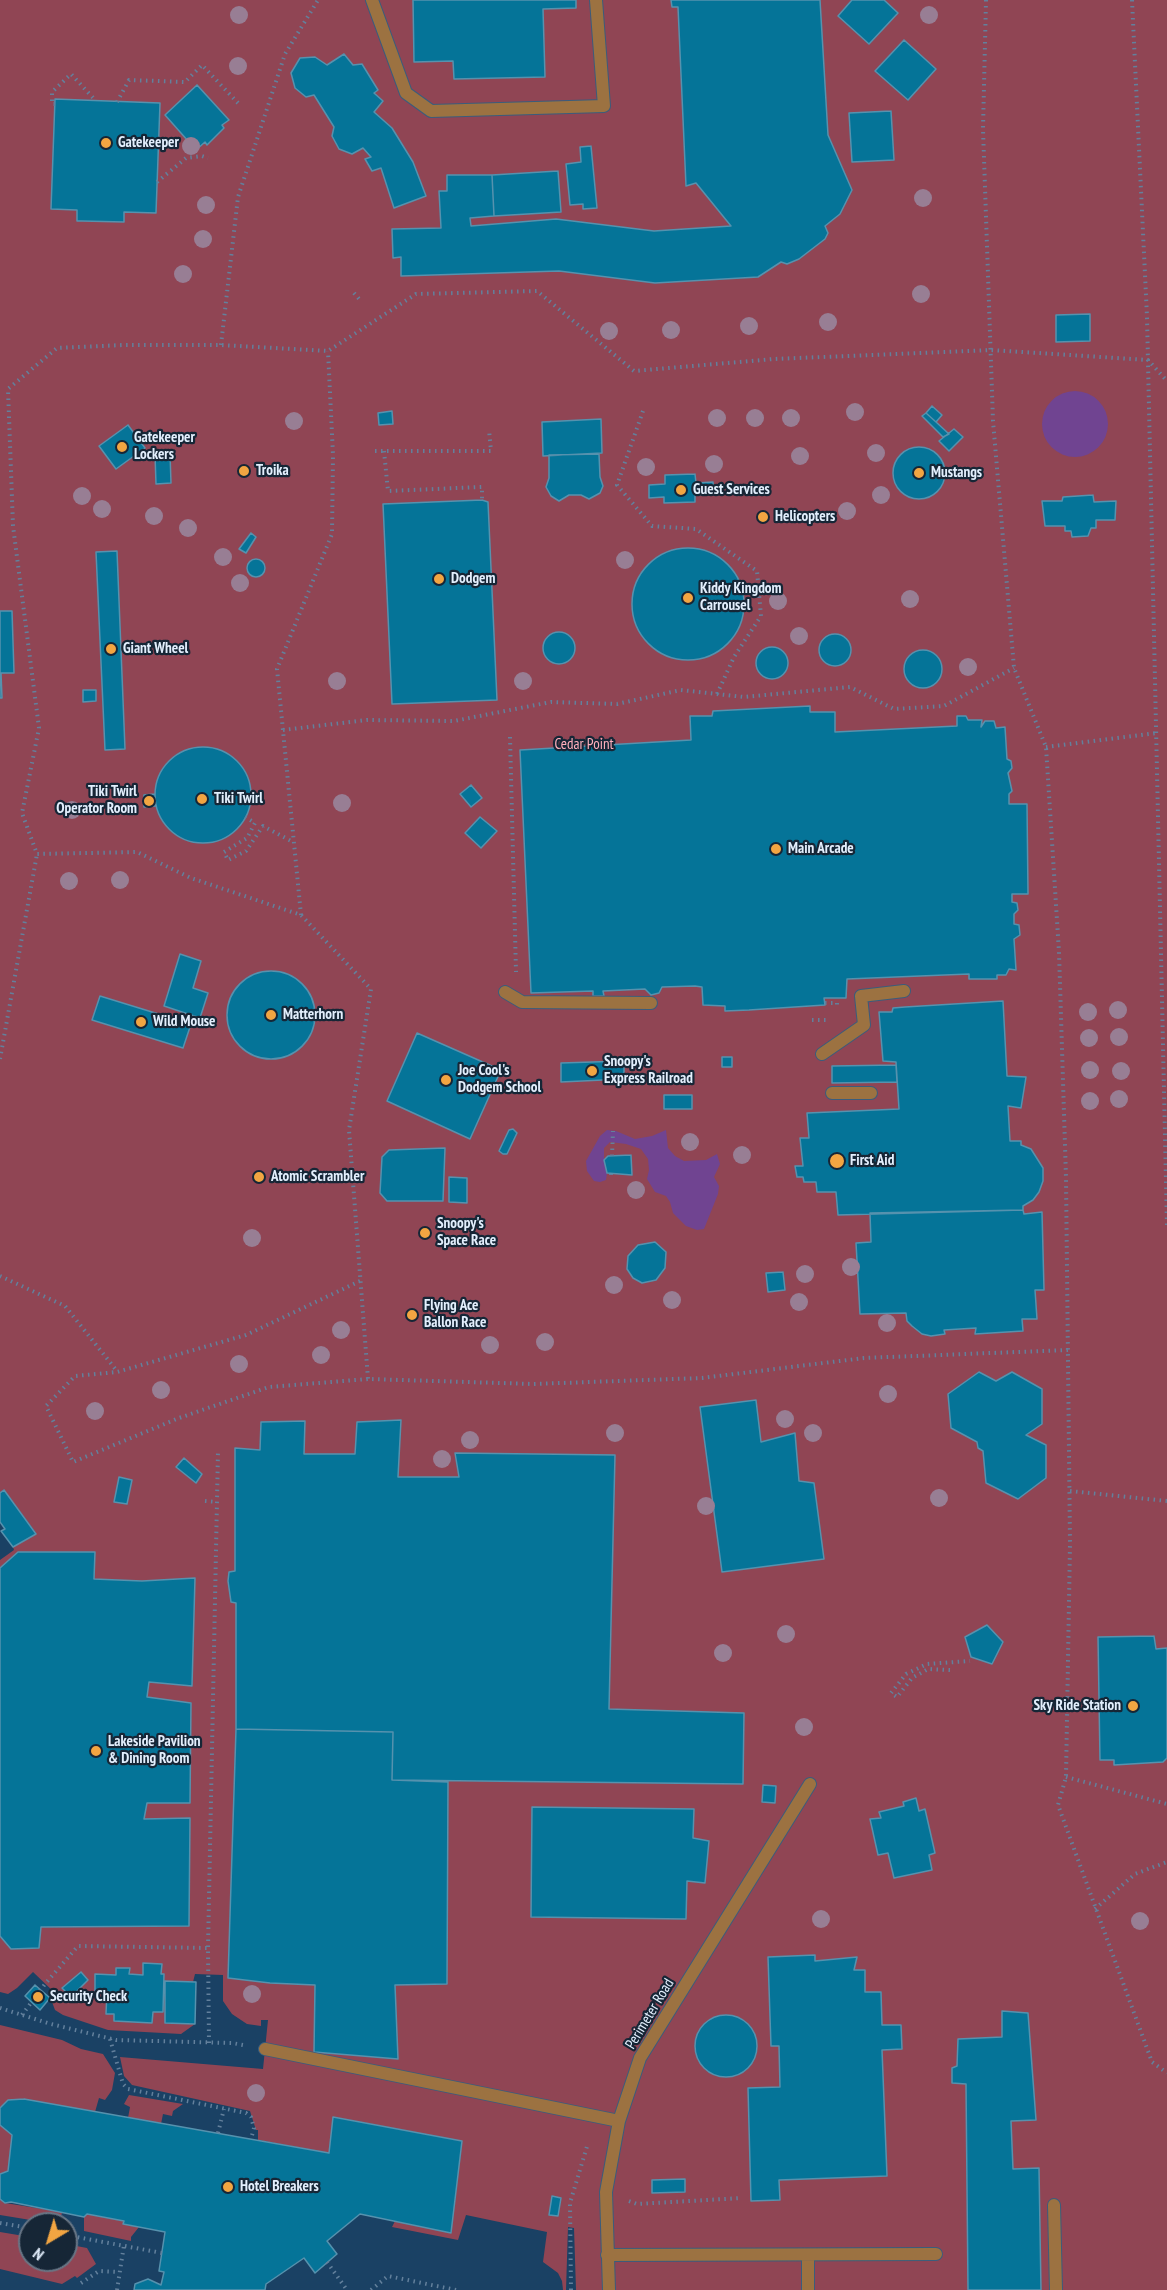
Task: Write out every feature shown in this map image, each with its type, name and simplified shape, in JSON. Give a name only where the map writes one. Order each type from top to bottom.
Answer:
[{"type":"lane","points":[[372,0],[406,93],[431,111],[604,106],[596,0]]},
{"type":"lane","points":[[822,1054],[864,1026],[861,996],[904,991]]},
{"type":"lane","points":[[506,992],[522,1002],[651,1003]]},
{"type":"lane","points":[[832,1093],[871,1093]]},
{"type":"lane","name":"Perimeter Road","points":[[609,2290],[606,2192],[619,2121],[640,2058],[810,1784]]},
{"type":"lane","points":[[265,2049],[619,2121]]},
{"type":"lane","points":[[1054,2205],[1056,2290]]},
{"type":"lane","points":[[607,2255],[936,2254]]},
{"type":"lane","points":[[808,2255],[808,2290]]},
{"type":"path","points":[[221,345],[238,197],[285,54],[318,0]]},
{"type":"path","points":[[986,0],[983,129],[993,421],[1014,668],[1046,747],[1059,952],[1066,1178],[1070,1491],[1066,1777],[1058,1805],[1152,2062],[1167,2073]]},
{"type":"path","points":[[1132,0],[1148,360],[1167,1227]]},
{"type":"path","points":[[117,102],[129,80],[185,82],[202,65],[238,103]]},
{"type":"path","points":[[55,104],[52,104],[52,92],[71,74],[96,101]]},
{"type":"path","points":[[157,182],[186,158],[202,156],[208,158]]},
{"type":"path","points":[[0,1059],[37,854],[22,813],[39,728],[13,526],[9,389],[57,348],[221,345],[328,351],[416,294],[537,291],[634,371],[774,359],[991,350],[1148,360],[1167,381]]},
{"type":"path","points":[[354,293],[360,300]]},
{"type":"path","points":[[301,915],[277,669],[332,534],[333,455],[328,351]]},
{"type":"path","points":[[643,411],[617,485],[652,526],[696,529],[757,571],[761,616],[734,657],[717,694]]},
{"type":"path","points":[[375,451],[491,451],[489,430]]},
{"type":"path","points":[[384,451],[388,490],[482,487],[482,500]]},
{"type":"path","points":[[283,730],[367,720],[454,721],[551,702],[617,704],[681,690],[744,697],[850,687],[894,709],[944,706],[1014,668]]},
{"type":"path","points":[[1046,747],[1157,733]]},
{"type":"path","points":[[510,736],[516,976],[522,1002]]},
{"type":"path","points":[[245,817],[255,823],[247,838],[224,852],[228,861],[246,851],[263,826],[294,842]]},
{"type":"path","points":[[37,854],[137,852],[191,878],[301,915],[371,989],[349,1130],[368,1379]]},
{"type":"path","points":[[825,1004],[837,1003],[840,1014]]},
{"type":"path","points":[[812,1020],[834,1020]]},
{"type":"path","points":[[612,1156],[613,1131]]},
{"type":"path","points":[[0,1276],[65,1306],[117,1372]]},
{"type":"path","points":[[360,1281],[246,1335],[117,1372],[75,1376],[46,1406],[73,1462],[179,1418],[269,1387],[368,1379],[533,1384],[702,1378],[864,1358],[1068,1350]]},
{"type":"path","points":[[209,2043],[208,1948],[218,1451]]},
{"type":"path","points":[[1070,1491],[1167,1501]]},
{"type":"path","points":[[205,1501],[217,1502]]},
{"type":"path","points":[[950,1670],[928,1669],[912,1678],[897,1697],[891,1693],[906,1674],[927,1664],[970,1661]]},
{"type":"path","points":[[1066,1777],[1167,1804]]},
{"type":"path","points":[[1095,1909],[1135,1874],[1167,1862]]},
{"type":"path","points":[[22,2014],[78,1946],[208,1948]]},
{"type":"path","points":[[0,2008],[110,2039],[232,2043],[265,2049]]},
{"type":"path","points":[[110,2039],[123,2084],[128,2089],[246,2114],[251,2117],[254,2128],[251,2139]]},
{"type":"path","points":[[218,2133],[224,2109]]},
{"type":"path","points":[[578,2180],[637,2204],[742,2198]]},
{"type":"path","points":[[0,2223],[18,2226]]},
{"type":"path","points":[[78,2237],[162,2253]]},
{"type":"path","points":[[117,2290],[124,2244]]},
{"type":"path","points":[[327,2262],[347,2290]]},
{"type":"path","points":[[81,2283],[99,2271],[119,2272]]},
{"type":"path","points":[[371,2290],[388,2276],[456,2290]]},
{"type":"green space","name":"Cedar Point","points":[[0,0],[1167,0],[1167,2290],[576,2290],[574,2228],[568,2227],[566,2290],[563,2290],[558,2273],[543,2262],[547,2232],[466,2215],[458,2240],[392,2227],[395,2221],[451,2232],[462,2141],[334,2117],[329,2153],[258,2140],[258,2130],[256,2130],[250,2111],[132,2085],[124,2076],[120,2057],[263,2069],[268,2020],[261,2020],[261,2026],[247,2024],[232,2014],[223,2001],[223,1975],[195,1974],[193,1982],[165,1981],[165,2023],[195,2024],[181,2034],[108,2030],[63,2015],[55,2010],[52,2002],[56,1994],[33,1972],[8,1994],[0,1992],[0,1560],[14,1550],[13,1547],[36,1533],[4,1490],[0,1493]]},
{"type":"green space","points":[[0,2025],[62,2040],[81,2049],[103,2054],[115,2073],[112,2090],[105,2100],[99,2098],[95,2112],[8,2100],[0,2108]]},
{"type":"green space","points":[[129,2095],[183,2104],[173,2111],[172,2116],[163,2114],[161,2124],[128,2118],[130,2107],[124,2104]]},
{"type":"green space","points":[[0,2125],[12,2135],[8,2171],[0,2174]]},
{"type":"green space","points":[[0,2199],[5,2203],[62,2212],[18,2212],[18,2218],[0,2215]]},
{"type":"green space","points":[[87,2214],[124,2221],[123,2224],[139,2227],[131,2237],[131,2241],[84,2231],[84,2217]]},
{"type":"green space","points":[[0,2232],[18,2235],[18,2272],[78,2272],[78,2246],[87,2248],[96,2264],[77,2278],[75,2276],[62,2284],[0,2269]]},
{"type":"shaded area","points":[[1068,391],[1082,391],[1094,396],[1103,405],[1108,424],[1106,437],[1099,448],[1082,457],[1068,457],[1056,452],[1047,443],[1042,431],[1042,417],[1047,405],[1056,396]]},
{"type":"shaded area","points":[[607,1130],[616,1131],[635,1139],[652,1136],[666,1130],[668,1148],[684,1161],[706,1160],[717,1154],[720,1164],[714,1177],[719,1186],[718,1194],[704,1229],[697,1230],[686,1226],[673,1213],[666,1196],[655,1192],[647,1179],[648,1159],[641,1149],[610,1142],[604,1148],[606,1180],[594,1181],[587,1171],[586,1161],[600,1136]]},
{"type":"building","points":[[413,0],[576,0],[576,8],[543,9],[545,77],[454,79],[453,61],[414,62]]},
{"type":"building","points":[[671,0],[820,0],[828,135],[852,190],[840,214],[825,226],[828,233],[825,239],[799,259],[787,264],[781,262],[758,277],[655,283],[559,271],[401,276],[401,257],[393,258],[392,229],[441,228],[439,191],[447,191],[447,175],[492,175],[494,216],[470,218],[471,226],[556,219],[654,231],[731,226],[696,183],[686,186],[678,7],[672,7]]},
{"type":"building","points":[[852,0],[884,0],[898,13],[869,44],[838,16]]},
{"type":"building","points":[[904,40],[936,69],[908,100],[875,71]]},
{"type":"building","points":[[344,54],[353,65],[362,64],[378,90],[374,93],[383,101],[374,112],[392,128],[413,162],[426,196],[394,208],[381,168],[372,171],[365,159],[371,157],[363,148],[352,154],[339,149],[332,136],[334,127],[314,95],[306,97],[295,88],[291,73],[300,58],[315,57],[327,65]]},
{"type":"building","points":[[197,85],[229,120],[222,125],[224,128],[207,145],[205,142],[196,150],[165,115]]},
{"type":"building","name":"Gatekeeper","points":[[55,99],[160,103],[156,213],[124,212],[124,222],[77,221],[77,210],[51,209]]},
{"type":"building","points":[[891,111],[894,160],[852,162],[849,113]]},
{"type":"building","points":[[591,146],[597,208],[583,209],[583,204],[570,205],[566,164],[581,162],[580,147]]},
{"type":"building","points":[[558,171],[561,212],[494,216],[492,175]]},
{"type":"building","points":[[1090,314],[1090,341],[1056,342],[1056,315]]},
{"type":"building","points":[[932,406],[942,415],[936,422],[926,413]]},
{"type":"building","points":[[392,411],[393,424],[379,425],[378,413]]},
{"type":"building","points":[[926,413],[949,434],[943,437],[922,416]]},
{"type":"building","points":[[601,419],[602,453],[543,456],[542,422]]},
{"type":"building","name":"Gatekeeper Lockers","points":[[128,425],[145,448],[116,469],[99,446]]},
{"type":"building","points":[[954,429],[963,437],[949,451],[939,441]]},
{"type":"building","name":"Mustangs","points":[[914,447],[924,447],[934,451],[941,458],[945,473],[941,488],[934,495],[924,499],[914,499],[904,495],[897,488],[893,478],[893,468],[897,458],[904,451]]},
{"type":"building","points":[[170,454],[171,483],[156,484],[155,455]]},
{"type":"building","points":[[599,454],[600,477],[603,486],[600,493],[589,499],[581,495],[569,495],[559,501],[551,496],[546,487],[549,478],[549,455]]},
{"type":"building","name":"Guest Services","points":[[695,474],[696,483],[713,482],[714,494],[695,495],[695,502],[664,503],[664,497],[649,498],[649,485],[665,484],[665,475]]},
{"type":"building","points":[[1093,495],[1094,502],[1116,501],[1115,520],[1096,520],[1096,528],[1091,528],[1088,536],[1072,537],[1071,531],[1065,531],[1065,526],[1045,526],[1042,501],[1062,501],[1063,497]]},
{"type":"building","name":"Dodgem","points":[[482,500],[488,502],[497,700],[392,704],[383,504]]},
{"type":"building","points":[[251,533],[256,537],[246,553],[239,549]]},
{"type":"building","name":"Kiddy Kingdom Carrousel","points":[[688,548],[709,552],[728,564],[740,583],[744,604],[740,625],[728,644],[709,656],[688,660],[667,656],[648,644],[636,625],[632,604],[636,583],[648,564],[667,552]]},
{"type":"building","name":"Giant Wheel","points":[[117,551],[125,749],[105,750],[96,552]]},
{"type":"building","points":[[252,559],[260,559],[265,564],[263,575],[252,577],[247,572],[247,564]]},
{"type":"building","points":[[0,611],[12,611],[14,673],[1,673],[2,698],[0,698]]},
{"type":"building","points":[[559,632],[570,637],[575,648],[570,659],[559,664],[548,659],[543,648],[548,637]]},
{"type":"building","points":[[835,634],[847,638],[851,650],[847,662],[835,666],[823,662],[819,650],[823,638]]},
{"type":"building","points":[[772,647],[783,652],[788,663],[783,674],[772,679],[761,674],[756,663],[761,652]]},
{"type":"building","points":[[923,650],[937,655],[942,669],[937,683],[923,688],[909,683],[904,669],[909,655]]},
{"type":"building","points":[[83,690],[96,690],[96,701],[83,702]]},
{"type":"building","name":"Main Arcade","points":[[810,706],[810,712],[835,712],[835,732],[957,726],[957,716],[966,716],[968,720],[982,720],[981,727],[985,721],[994,721],[996,728],[1005,727],[1007,759],[1011,761],[1012,768],[1008,773],[1012,791],[1009,794],[1009,804],[1027,804],[1028,894],[1012,894],[1012,902],[1017,903],[1018,910],[1014,914],[1014,924],[1019,925],[1020,935],[1014,939],[1016,970],[1009,969],[1006,975],[997,975],[997,979],[969,979],[969,974],[847,979],[846,998],[824,998],[825,1005],[749,1010],[725,1011],[725,1006],[703,1005],[702,987],[695,986],[662,987],[659,993],[651,995],[645,989],[603,991],[604,996],[593,996],[593,991],[531,993],[520,750],[691,740],[690,716],[712,716],[713,711]]},
{"type":"building","name":"Tiki Twirl","points":[[203,747],[221,751],[237,761],[247,777],[251,795],[247,813],[237,829],[221,839],[203,843],[185,839],[169,829],[159,813],[155,795],[159,777],[169,761],[185,751]]},
{"type":"building","points":[[471,785],[482,798],[471,807],[460,794]]},
{"type":"building","name":"Tiki Twirl Operator Room","points":[[155,794],[155,806],[144,807],[144,795]]},
{"type":"building","points":[[480,817],[497,831],[481,848],[465,833]]},
{"type":"building","points":[[180,954],[201,961],[193,988],[208,993],[200,1018],[164,1006]]},
{"type":"building","name":"Matterhorn","points":[[271,971],[296,978],[308,990],[315,1015],[308,1040],[296,1052],[271,1059],[246,1052],[234,1040],[227,1015],[234,990],[246,978]]},
{"type":"building","name":"Wild Mouse","points":[[100,996],[191,1024],[183,1048],[92,1020]]},
{"type":"building","points":[[1003,1001],[1007,1076],[1026,1077],[1021,1108],[1008,1106],[1010,1141],[1021,1141],[1021,1145],[1031,1149],[1043,1168],[1043,1181],[1039,1192],[1033,1200],[1023,1206],[1023,1210],[838,1215],[836,1192],[817,1192],[816,1182],[804,1182],[803,1177],[797,1177],[795,1166],[803,1166],[800,1138],[809,1138],[807,1113],[899,1109],[896,1062],[883,1061],[879,1012],[892,1012],[893,1008]]},
{"type":"building","name":"Joe Cool's Dodgem School","points":[[417,1033],[501,1070],[470,1139],[387,1101]]},
{"type":"building","points":[[722,1057],[732,1057],[732,1067],[722,1067]]},
{"type":"building","name":"Snoopy's Express Railroad","points":[[624,1061],[624,1079],[561,1082],[561,1063]]},
{"type":"building","points":[[896,1065],[897,1082],[832,1083],[832,1066]]},
{"type":"building","points":[[664,1095],[692,1095],[692,1109],[664,1109]]},
{"type":"building","points":[[513,1129],[517,1133],[507,1154],[503,1154],[499,1151],[509,1130]]},
{"type":"building","points":[[445,1148],[443,1201],[387,1201],[380,1193],[382,1157],[389,1150]]},
{"type":"building","points":[[631,1155],[632,1175],[607,1173],[604,1160],[608,1156]]},
{"type":"building","points":[[449,1177],[467,1178],[467,1203],[449,1202]]},
{"type":"building","points":[[1023,1210],[1024,1214],[1042,1212],[1044,1290],[1035,1290],[1037,1319],[1022,1319],[1023,1331],[975,1334],[976,1328],[944,1330],[945,1334],[931,1336],[922,1334],[912,1326],[907,1321],[906,1313],[860,1314],[856,1243],[871,1242],[870,1213]]},
{"type":"building","points":[[655,1242],[666,1252],[665,1268],[656,1280],[642,1283],[633,1278],[627,1269],[628,1256],[638,1245]]},
{"type":"building","points":[[783,1272],[785,1290],[768,1292],[766,1273]]},
{"type":"building","points":[[979,1372],[996,1381],[1012,1372],[1042,1389],[1042,1424],[1026,1435],[1046,1445],[1046,1478],[1018,1499],[986,1483],[983,1451],[978,1448],[977,1442],[951,1428],[948,1394]]},
{"type":"building","points":[[756,1400],[761,1442],[795,1433],[799,1481],[814,1483],[824,1559],[722,1572],[700,1407]]},
{"type":"building","points":[[401,1420],[398,1477],[459,1477],[455,1453],[615,1455],[609,1709],[744,1713],[743,1784],[392,1780],[393,1732],[236,1729],[236,1603],[231,1602],[228,1581],[229,1572],[235,1571],[235,1448],[260,1450],[261,1422],[305,1421],[304,1454],[355,1454],[357,1422]]},
{"type":"building","points":[[184,1458],[202,1474],[196,1483],[176,1467]]},
{"type":"building","points":[[119,1477],[132,1480],[127,1504],[114,1502]]},
{"type":"building","points":[[4,1490],[36,1534],[13,1547],[1,1531],[5,1529],[0,1522],[0,1493]]},
{"type":"building","name":"Lakeside Pavilion & Dining Room","points":[[18,1552],[95,1552],[94,1579],[142,1581],[195,1578],[192,1686],[149,1682],[147,1697],[191,1703],[190,1803],[147,1803],[144,1819],[190,1818],[189,1926],[41,1927],[39,1948],[11,1949],[0,1936],[0,1568]]},
{"type":"building","points":[[987,1625],[1003,1642],[992,1664],[971,1657],[965,1637]]},
{"type":"building","name":"Sky Ride Station","points":[[1154,1636],[1156,1649],[1167,1648],[1167,1758],[1163,1762],[1114,1765],[1114,1760],[1100,1760],[1098,1637]]},
{"type":"building","points":[[236,1729],[393,1732],[392,1780],[448,1782],[447,1984],[395,1985],[398,2059],[314,2052],[315,1985],[228,1978]]},
{"type":"building","points":[[763,1785],[776,1786],[775,1803],[762,1802]]},
{"type":"building","points":[[916,1798],[919,1811],[925,1809],[935,1853],[929,1855],[932,1870],[894,1878],[888,1853],[878,1855],[870,1819],[881,1818],[879,1812],[904,1806],[903,1802]]},
{"type":"building","points":[[532,1807],[694,1809],[693,1838],[709,1841],[705,1883],[687,1881],[686,1919],[531,1917]]},
{"type":"building","points":[[815,1955],[815,1961],[857,1957],[854,1970],[865,1970],[865,1992],[881,1992],[882,2025],[901,2025],[902,2049],[882,2050],[887,2176],[779,2180],[780,2200],[751,2201],[748,2088],[780,2087],[779,2046],[771,2046],[768,1957]]},
{"type":"building","points":[[143,1963],[162,1964],[163,2012],[153,2012],[152,2023],[114,2021],[114,2014],[106,2014],[107,1991],[95,1991],[95,1974],[116,1975],[116,1968],[130,1968],[129,1974],[143,1975]]},
{"type":"building","points":[[81,1972],[88,1980],[71,1997],[62,1988]]},
{"type":"building","points":[[165,1981],[196,1982],[195,2024],[165,2023]]},
{"type":"building","name":"Security Check","points":[[35,1985],[50,1998],[40,2010],[25,1996]]},
{"type":"building","points":[[1002,2011],[1028,2013],[1036,2120],[1011,2121],[1013,2169],[1039,2168],[1041,2290],[968,2290],[966,2084],[952,2083],[952,2068],[957,2066],[958,2039],[1002,2037]]},
{"type":"building","points":[[726,2015],[738,2017],[748,2024],[755,2034],[757,2046],[755,2058],[748,2068],[738,2075],[726,2077],[714,2075],[704,2068],[697,2058],[695,2046],[697,2034],[704,2024],[714,2017]]},
{"type":"building","name":"Hotel Breakers","points":[[24,2099],[329,2153],[333,2117],[462,2141],[451,2233],[360,2214],[327,2241],[337,2254],[315,2273],[304,2258],[266,2284],[265,2290],[134,2290],[135,2284],[148,2279],[161,2285],[164,2272],[159,2271],[165,2232],[87,2214],[84,2217],[78,2216],[78,2212],[60,2212],[11,2202],[5,2203],[0,2199],[0,2174],[8,2171],[12,2135],[0,2125],[0,2108],[8,2100]]},
{"type":"building","points":[[685,2179],[685,2192],[652,2193],[652,2180]]},
{"type":"building","points":[[552,2196],[561,2198],[558,2216],[549,2215]]},
{"type":"place","name":"Gatekeeper","points":[[106,143]]},
{"type":"place","name":"Gatekeeper Lockers","points":[[122,447]]},
{"type":"place","name":"Troika","points":[[244,471]]},
{"type":"place","name":"Mustangs","points":[[919,473]]},
{"type":"place","name":"Guest Services","points":[[681,490]]},
{"type":"place","name":"Helicopters","points":[[763,517]]},
{"type":"place","name":"Dodgem","points":[[439,579]]},
{"type":"place","name":"Kiddy Kingdom Carrousel","points":[[688,598]]},
{"type":"place","name":"Giant Wheel","points":[[111,649]]},
{"type":"place","name":"Tiki Twirl","points":[[202,799]]},
{"type":"place","name":"Tiki Twirl Operator Room","points":[[149,801]]},
{"type":"place","name":"Main Arcade","points":[[776,849]]},
{"type":"place","name":"Matterhorn","points":[[271,1015]]},
{"type":"place","name":"Wild Mouse","points":[[141,1022]]},
{"type":"place","name":"Snoopy's Express Railroad","points":[[592,1071]]},
{"type":"place","name":"Joe Cool's Dodgem School","points":[[446,1080]]},
{"type":"place","name":"First Aid","points":[[837,1161]]},
{"type":"place","name":"Atomic Scrambler","points":[[259,1177]]},
{"type":"place","name":"Snoopy's Space Race","points":[[425,1233]]},
{"type":"place","name":"Flying Ace Ballon Race","points":[[412,1315]]},
{"type":"place","name":"Sky Ride Station","points":[[1133,1706]]},
{"type":"place","name":"Lakeside Pavilion & Dining Room","points":[[96,1751]]},
{"type":"place","name":"Security Check","points":[[38,1997]]},
{"type":"place","name":"Hotel Breakers","points":[[228,2187]]}]
